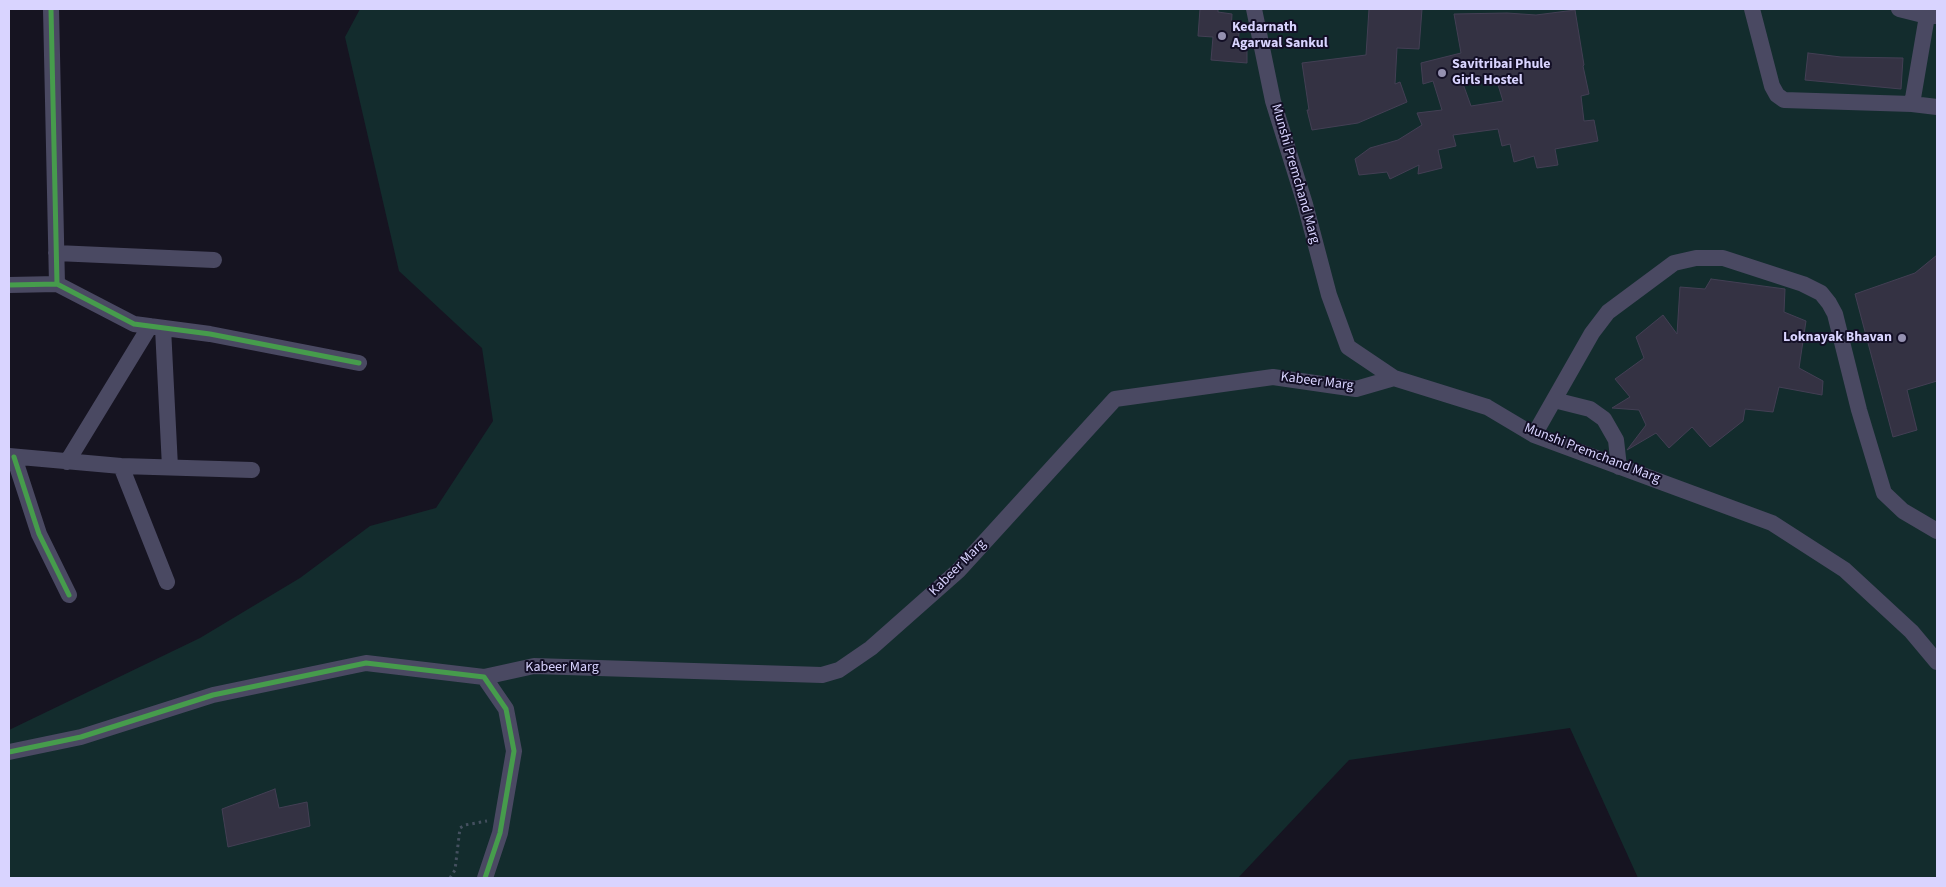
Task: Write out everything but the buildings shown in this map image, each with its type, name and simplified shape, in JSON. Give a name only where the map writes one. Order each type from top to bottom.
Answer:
[{"type":"street","points":[[51,9],[57,284]]},
{"type":"street","name":"Munshi Premchand Marg","points":[[1254,9],[1273,101],[1305,204],[1329,295],[1348,347],[1394,378],[1488,407],[1534,435],[1690,491],[1772,523],[1845,570],[1912,631],[1937,662]]},
{"type":"street","points":[[1752,9],[1772,86],[1780,98],[1790,102],[1912,104],[1937,107]]},
{"type":"street","points":[[1899,9],[1932,16],[1912,104]]},
{"type":"street","points":[[56,253],[214,260]]},
{"type":"street","points":[[1534,435],[1592,333],[1608,312],[1674,263],[1696,258],[1723,258],[1803,284],[1821,293],[1835,314],[1859,410],[1884,493],[1903,511],[1937,531]]},
{"type":"street","points":[[9,285],[57,284],[134,324],[210,334],[359,363]]},
{"type":"street","points":[[67,462],[156,327]]},
{"type":"street","points":[[156,327],[170,467]]},
{"type":"street","name":"Kabeer Marg","points":[[9,752],[82,736],[213,695],[366,663],[484,677],[534,666],[822,675],[839,670],[871,648],[958,571],[1115,399],[1273,377],[1356,389],[1394,378]]},
{"type":"street","points":[[1554,400],[1590,408],[1604,419],[1616,440],[1619,467]]},
{"type":"street","points":[[69,595],[39,534],[12,456],[121,466],[252,470]]},
{"type":"street","points":[[121,466],[167,582]]},
{"type":"street","points":[[484,677],[506,709],[514,751],[502,818],[485,878]]},
{"type":"path","points":[[450,878],[455,870],[460,828],[466,825],[502,818]]},
{"type":"green space","points":[[360,9],[1937,9],[1937,878],[1638,878],[1570,728],[1349,760],[1238,878],[9,878],[9,730],[200,638],[300,578],[370,526],[436,508],[493,421],[482,348],[399,271],[345,37]]},
{"type":"cycle path","points":[[9,285],[57,284],[51,9]]},
{"type":"cycle path","points":[[57,284],[134,324],[210,334],[359,363]]},
{"type":"cycle path","points":[[14,457],[39,534],[69,595]]},
{"type":"cycle path","points":[[9,752],[81,737],[213,695],[366,663],[484,677],[506,709],[514,751],[500,833],[485,878]]},
{"type":"place","name":"Kedarnath Agarwal Sankul","points":[[1222,36]]},
{"type":"place","name":"Savitribai Phule Girls Hostel","points":[[1442,73]]},
{"type":"place","name":"Loknayak Bhavan","points":[[1902,338]]}]
